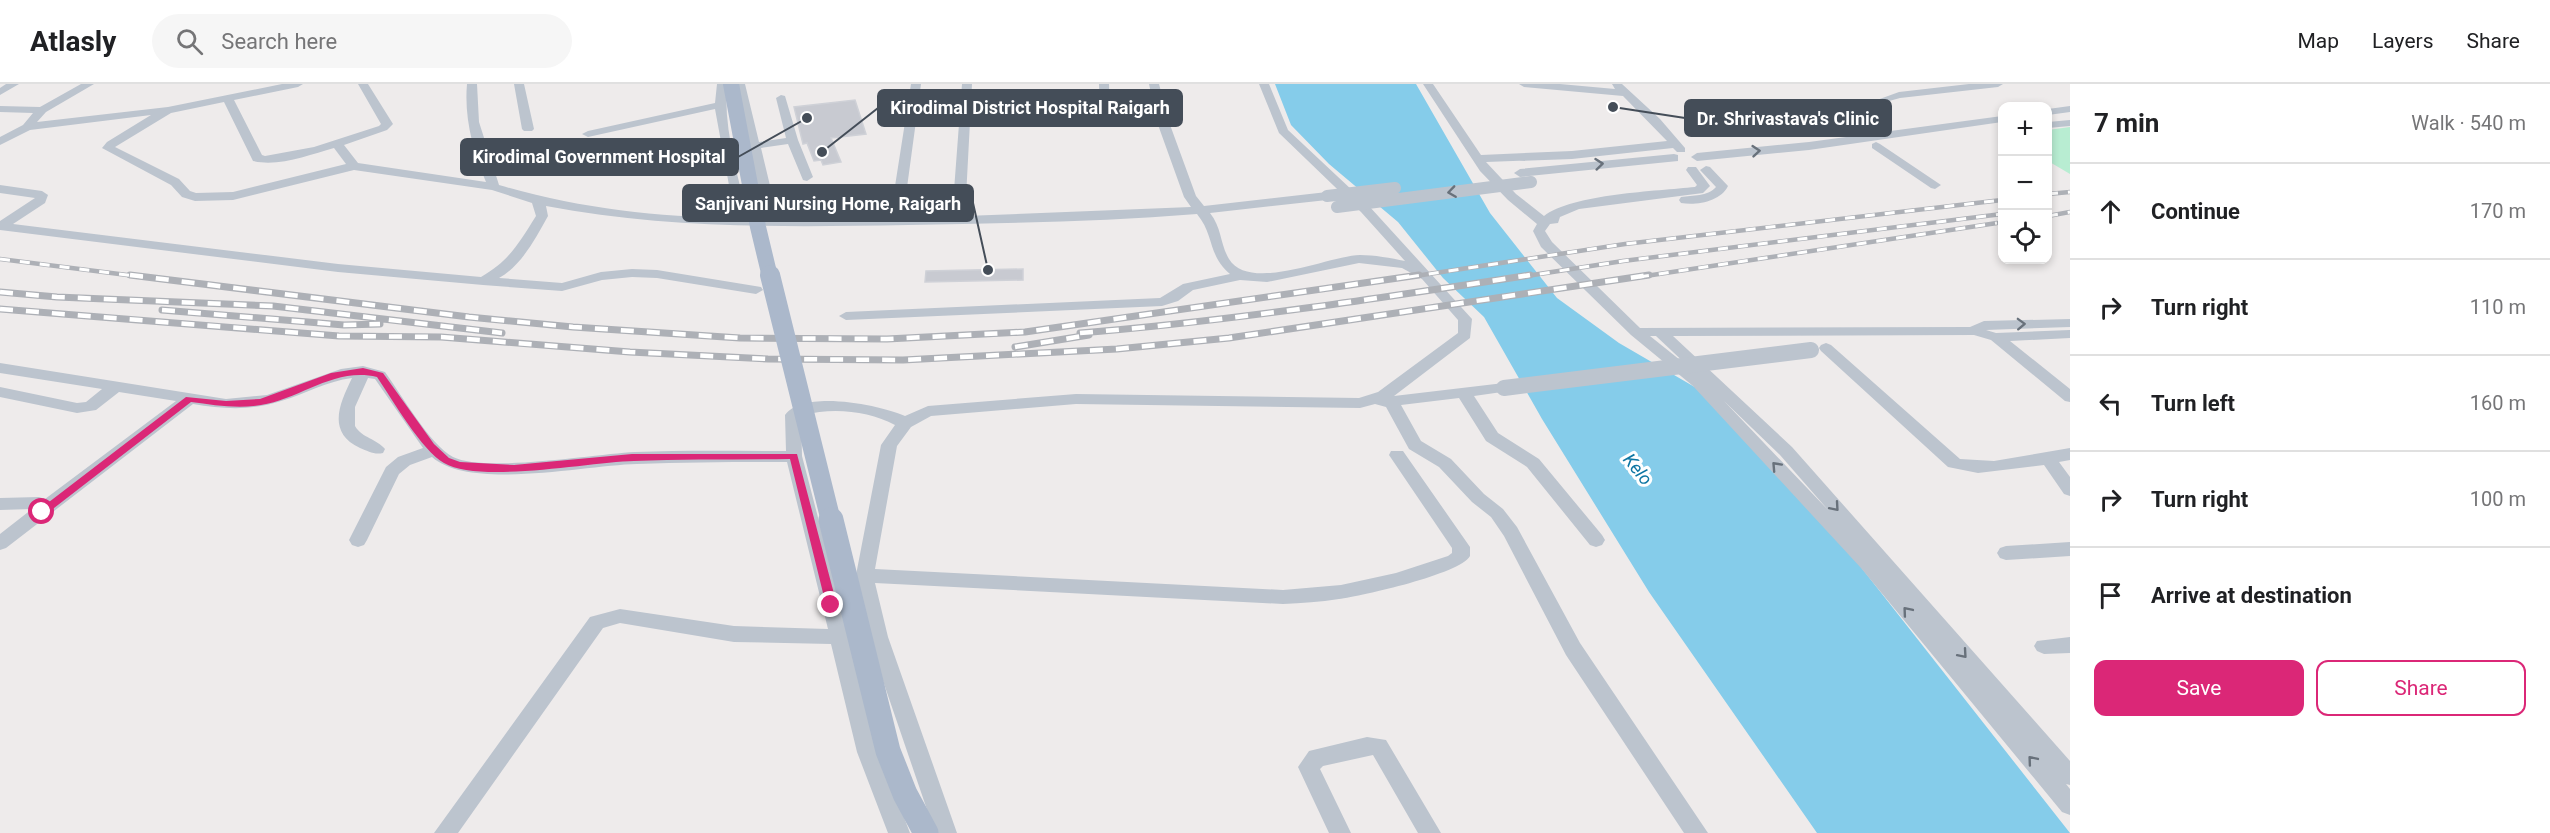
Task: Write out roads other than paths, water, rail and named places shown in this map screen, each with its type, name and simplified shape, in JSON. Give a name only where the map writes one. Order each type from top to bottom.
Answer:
[{"type":"main road","points":[[731,84],[758,227],[888,751],[905,794],[926,833]]},
{"type":"street","points":[[1,92],[14,84]]},
{"type":"street","points":[[59,99],[62,90],[72,84]]},
{"type":"street","points":[[0,142],[27,127],[42,110],[89,84]]},
{"type":"street","points":[[27,127],[168,110],[298,84]]},
{"type":"street","points":[[228,99],[257,158],[261,161],[337,144],[380,130],[387,124],[363,84]]},
{"type":"street","points":[[472,84],[470,96],[475,125],[485,165],[494,188]]},
{"type":"street","points":[[519,84],[528,129]]},
{"type":"street","points":[[722,84],[720,105],[722,126],[742,222]]},
{"type":"street","points":[[740,84],[772,222]]},
{"type":"street","points":[[896,221],[916,84]]},
{"type":"street","points":[[958,220],[967,84]]},
{"type":"street","points":[[1104,84],[1106,115]]},
{"type":"street","points":[[1154,84],[1163,122],[1190,197],[1212,224],[1223,261],[1240,276]]},
{"type":"street","points":[[1264,84],[1283,131],[1365,209],[1466,319],[1465,335],[1383,396],[1360,404]]},
{"type":"street","points":[[1428,84],[1484,168],[1512,197],[1543,222]]},
{"type":"street","points":[[1524,84],[1620,88],[1675,144],[1704,186],[1699,190],[1577,205],[1565,209],[1543,222],[1539,231],[1546,244],[1636,332],[1698,383],[1867,563],[2070,805]]},
{"type":"street","points":[[1882,100],[1899,95],[1998,84]]},
{"type":"street","points":[[781,98],[792,140],[807,177]]},
{"type":"street","points":[[588,134],[720,105]]},
{"type":"street","points":[[0,109],[42,110]]},
{"type":"street","points":[[2052,111],[2070,109]]},
{"type":"street","points":[[168,110],[108,148],[175,182],[186,194],[195,198],[233,196],[354,166],[494,188],[537,200],[602,212],[742,222],[958,220],[1204,212],[1647,159],[1686,161],[1708,167],[1998,131]]},
{"type":"street","points":[[1259,206],[1337,207],[1998,120]]},
{"type":"street","points":[[2052,125],[2070,123]]},
{"type":"street","points":[[754,146],[792,140]]},
{"type":"street","points":[[337,144],[354,166]]},
{"type":"street","points":[[1479,159],[1572,155],[1675,144]]},
{"type":"street","points":[[1876,146],[1935,185]]},
{"type":"street","points":[[1543,222],[1603,209],[1709,197],[1719,192],[1722,186],[1708,167]]},
{"type":"street","points":[[0,189],[42,195],[41,200],[0,226]]},
{"type":"street","points":[[483,281],[505,269],[522,249],[542,216],[537,200]]},
{"type":"street","points":[[0,226],[338,268],[483,281],[562,287],[601,276],[632,273],[657,274],[756,290]]},
{"type":"street","points":[[846,316],[1162,302],[1173,298],[1188,287],[1240,276],[1267,278],[1359,259],[1406,265],[1427,276]]},
{"type":"street","points":[[1974,331],[1983,325],[2070,323]]},
{"type":"street","points":[[946,833],[878,637],[867,596],[865,575],[889,445],[905,423],[927,411],[1076,399],[1360,404],[1391,401],[1818,349],[1848,331]]},
{"type":"street","points":[[1636,332],[1974,331],[1996,337],[2070,334]]},
{"type":"street","points":[[1660,332],[1786,451],[2070,776]]},
{"type":"street","points":[[1996,337],[2070,397]]},
{"type":"street","points":[[1818,349],[1961,467],[1979,468],[2070,454]]},
{"type":"street","points":[[0,368],[226,404],[261,402],[335,375],[363,371],[380,375],[435,450],[452,463],[478,468],[514,468],[632,458],[794,456]]},
{"type":"street","points":[[363,371],[347,408],[345,420],[350,434],[359,442],[377,449]]},
{"type":"street","points":[[0,392],[77,408],[90,406],[117,386]]},
{"type":"street","points":[[1464,393],[1492,437],[1533,463],[1596,540]]},
{"type":"street","points":[[0,533],[183,398]]},
{"type":"street","points":[[0,543],[183,398]]},
{"type":"street","points":[[1391,401],[1414,445],[1445,463],[1478,498],[1497,513],[1512,532],[1573,649],[1697,833]]},
{"type":"street","points":[[899,833],[868,752],[794,456],[793,416],[802,410],[855,408],[875,410],[905,423]]},
{"type":"street","points":[[358,540],[392,471],[404,461],[435,450]]},
{"type":"street","points":[[865,575],[1199,595],[1283,597],[1341,592],[1436,568],[1461,556],[1461,546],[1397,455]]},
{"type":"street","points":[[2048,458],[2070,490]]},
{"type":"street","points":[[0,504],[39,503]]},
{"type":"street","points":[[2006,553],[2070,549]]},
{"type":"street","points":[[446,833],[597,622],[620,616],[734,634],[839,637]]},
{"type":"street","points":[[2044,646],[2070,645]]},
{"type":"street","points":[[1340,833],[1309,767],[1316,758],[1366,746],[1379,746],[1430,833]]},
{"type":"water","name":"Kelo","points":[[1275,84],[1416,84],[1490,213],[1557,298],[1619,343],[1705,393],[1816,510],[2070,833],[1817,833],[1649,592],[1542,419],[1484,317],[1443,278],[1398,222],[1329,164],[1291,125]]},
{"type":"railway","points":[[2052,194],[2070,192]]},
{"type":"railway","points":[[1409,277],[1625,244],[1998,200]]},
{"type":"railway","points":[[2052,215],[2070,212]]},
{"type":"railway","points":[[1520,277],[1623,261],[1998,214]]},
{"type":"railway","points":[[1639,277],[1997,223]]},
{"type":"railway","points":[[0,259],[143,277]]},
{"type":"railway","points":[[130,275],[469,317],[573,327],[740,338],[887,339],[1025,332],[1419,275]]},
{"type":"railway","points":[[1080,333],[1249,315],[1530,275]]},
{"type":"railway","points":[[0,309],[339,336],[441,337],[630,352],[768,359],[903,360],[1117,349],[1229,338],[1649,275]]},
{"type":"railway","points":[[0,292],[57,297],[273,306],[502,333]]},
{"type":"railway","points":[[162,310],[344,325],[380,324]]},
{"type":"railway","points":[[1015,347],[1089,335]]},
{"type":"place","name":"Dr. Shrivastava's Clinic","points":[[1613,107]]},
{"type":"place","name":"Kirodimal Government Hospital","points":[[807,118]]},
{"type":"place","name":"Kirodimal District Hospital Raigarh","points":[[822,152]]},
{"type":"place","name":"Sanjivani Nursing Home, Raigarh","points":[[988,270]]}]
